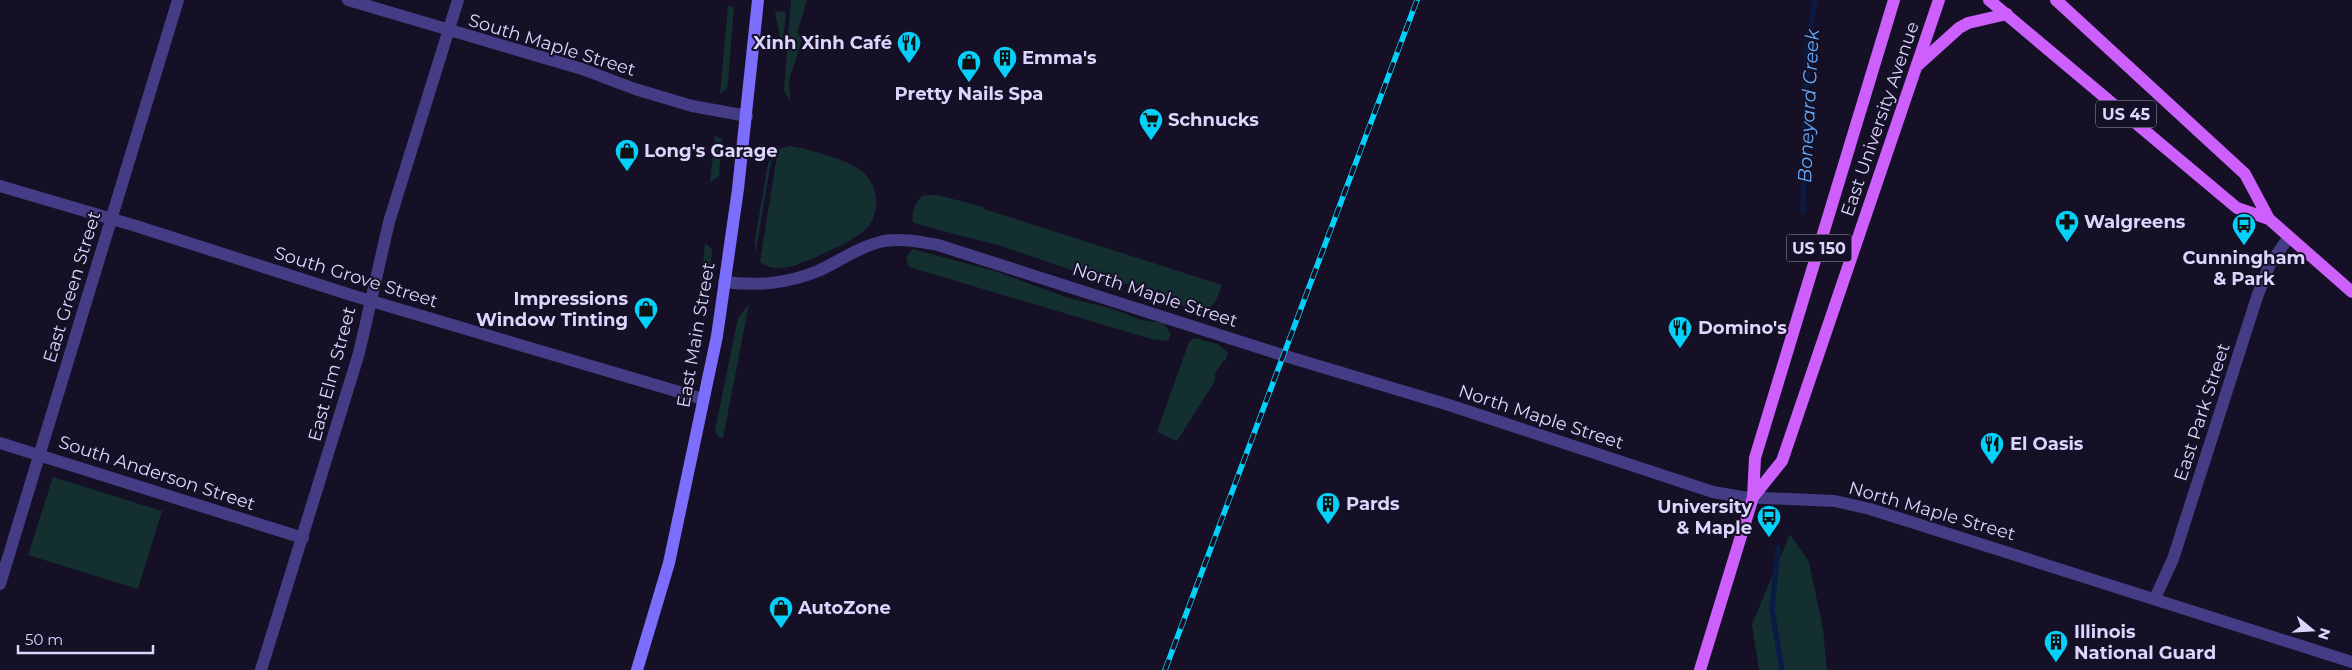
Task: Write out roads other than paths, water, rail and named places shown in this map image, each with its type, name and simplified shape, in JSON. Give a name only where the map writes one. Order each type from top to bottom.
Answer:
[{"type":"main road","name":"East Main Street","points":[[637,670],[668,562],[696,442],[702,398],[717,336],[747,116],[758,0]]},
{"type":"main road","name":"East University Avenue","points":[[1700,670],[1754,497],[1755,458],[1894,0]]},
{"type":"main road","name":"East University Avenue","points":[[1754,497],[1782,461],[1939,0]]},
{"type":"main road","name":"US 45","points":[[1989,0],[2237,208],[2269,220]]},
{"type":"main road","name":"US 45","points":[[2056,0],[2245,174],[2269,220],[2352,292]]},
{"type":"main road","points":[[1916,67],[1959,28],[1968,23],[2007,14]]},
{"type":"street","name":"East Green Street","points":[[0,584],[178,0]]},
{"type":"street","name":"South Maple Street","points":[[348,0],[449,32],[582,69],[635,90],[671,100],[747,116]]},
{"type":"street","name":"East Elm Street","points":[[261,670],[359,353],[370,300],[390,222],[458,0]]},
{"type":"street","name":"South Grove Street","points":[[0,186],[370,300],[702,398]]},
{"type":"street","name":"East Park Street","points":[[2155,598],[2173,559],[2257,297],[2269,266],[2288,238]]},
{"type":"street","name":"North Maple Street","points":[[724,282],[771,284],[793,280],[818,270],[865,246],[886,241],[910,241],[938,245],[1282,356],[1449,405],[1713,492],[1754,497],[1835,501],[1870,509],[2352,662]]},
{"type":"street","name":"South Anderson Street","points":[[0,443],[303,538]]},
{"type":"waterway","name":"Boneyard Creek","points":[[1803,211],[1807,49],[1815,0]]},
{"type":"waterway","name":"Boneyard Creek","points":[[1778,548],[1772,610],[1782,670]]},
{"type":"railway","points":[[1165,670],[1417,0]]},
{"type":"place","name":"Xinh Xinh Café","points":[[909,64]]},
{"type":"place","name":"Emma's","points":[[1005,79]]},
{"type":"place","name":"Pretty Nails Spa","points":[[969,83]]},
{"type":"place","name":"Schnucks","points":[[1151,141]]},
{"type":"place","name":"Long's Garage","points":[[627,172]]},
{"type":"place","name":"Walgreens","points":[[2067,243]]},
{"type":"place","name":"Cunningham & Park","points":[[2244,246]]},
{"type":"place","name":"Impressions Window Tinting","points":[[646,330]]},
{"type":"place","name":"Domino's","points":[[1680,349]]},
{"type":"place","name":"El Oasis","points":[[1992,465]]},
{"type":"place","name":"Pards","points":[[1328,525]]},
{"type":"place","name":"University & Maple","points":[[1769,538]]},
{"type":"place","name":"AutoZone","points":[[781,629]]},
{"type":"place","name":"Illinois National Guard","points":[[2056,663]]}]
